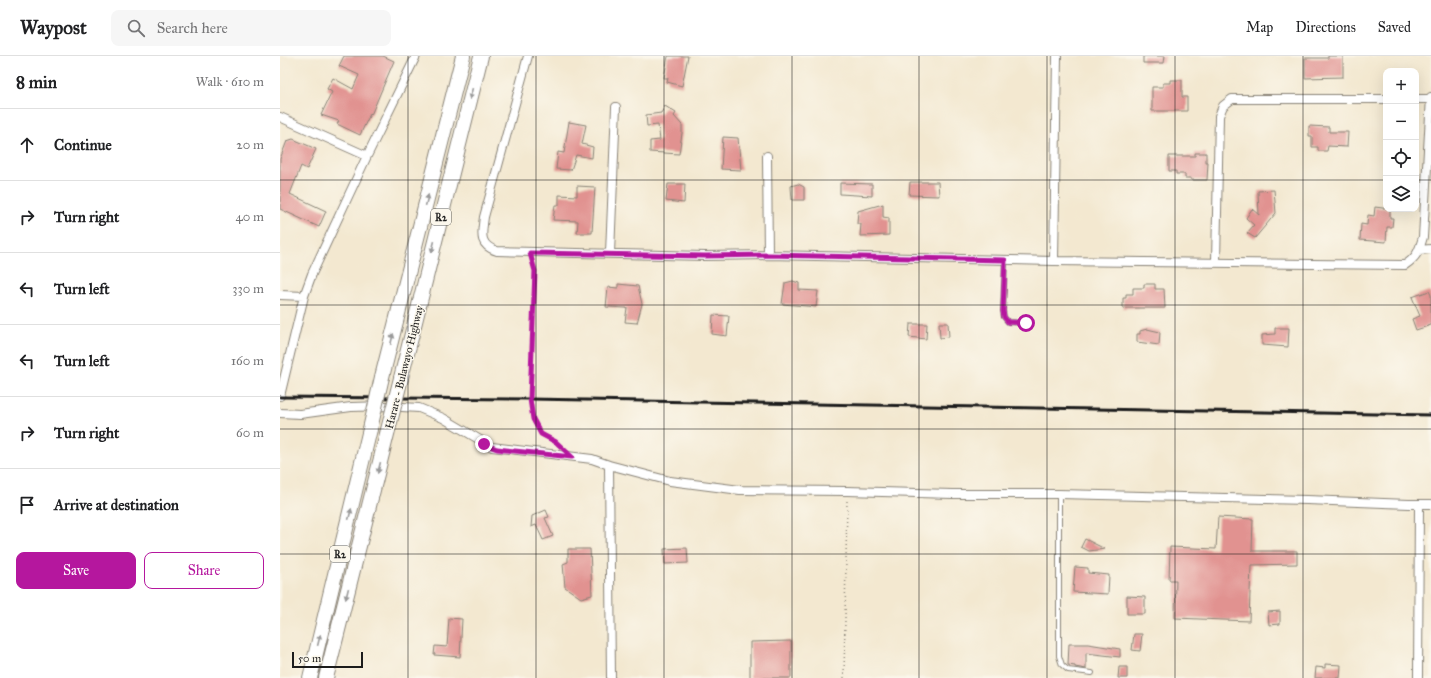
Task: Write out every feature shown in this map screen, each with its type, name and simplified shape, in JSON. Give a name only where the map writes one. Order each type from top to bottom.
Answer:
[{"type":"highway","name":"Harare - Bulawayo Highway","points":[[310,678],[382,377],[463,56]]},
{"type":"highway","name":"Harare - Bulawayo Highway","points":[[326,678],[480,56]]},
{"type":"street","points":[[280,396],[304,296],[318,260],[416,56]]},
{"type":"street","points":[[528,56],[484,217],[482,239],[486,245],[497,252],[1405,265],[1414,258],[1419,250],[1423,238],[1431,98],[1419,99]]},
{"type":"street","points":[[1054,261],[1057,56]]},
{"type":"street","points":[[1216,262],[1219,116],[1223,106],[1232,100],[1383,99]]},
{"type":"street","points":[[610,253],[616,107]]},
{"type":"street","points":[[280,117],[367,156]]},
{"type":"street","points":[[767,156],[768,255]]},
{"type":"street","points":[[1419,250],[1431,249]]},
{"type":"street","points":[[280,295],[304,296]]},
{"type":"street","points":[[280,413],[300,414],[351,407],[386,406],[419,408],[443,418],[492,448],[592,459],[670,481],[740,490],[952,494],[1059,494],[1431,504]]},
{"type":"street","points":[[609,465],[611,678]]},
{"type":"street","points":[[1418,678],[1419,504]]},
{"type":"lane","points":[[1005,260],[1004,317],[1008,322],[1026,323]]},
{"type":"lane","points":[[1059,494],[1059,656],[1062,665],[1068,670],[1092,672]]},
{"type":"path","points":[[530,253],[535,271],[530,399],[533,419],[541,434],[556,442],[572,457]]},
{"type":"path","points":[[844,678],[847,491]]},
{"type":"building","points":[[344,56],[383,56],[394,61],[371,115],[370,114],[360,135],[337,124],[339,121],[321,115],[332,92],[327,89],[333,78],[353,89],[359,75],[339,66]]},
{"type":"building","points":[[668,56],[688,56],[682,86],[667,82],[668,78],[664,78]]},
{"type":"building","points":[[1143,56],[1165,56],[1164,63],[1143,63]]},
{"type":"building","points":[[1328,56],[1343,56],[1343,77],[1305,78],[1305,58],[1328,58]]},
{"type":"building","points":[[1170,80],[1182,80],[1182,97],[1187,97],[1187,111],[1152,111],[1152,87],[1163,87],[1163,83],[1170,83]]},
{"type":"building","points":[[665,106],[676,113],[674,116],[682,125],[679,154],[650,152],[650,141],[660,140],[658,125],[647,126],[646,115],[661,113]]},
{"type":"building","points":[[569,122],[586,125],[582,144],[593,147],[592,158],[576,155],[571,170],[556,169],[558,152],[564,153]]},
{"type":"building","points":[[1309,126],[1329,127],[1329,132],[1348,132],[1347,147],[1328,146],[1327,151],[1318,151],[1318,147],[1312,147],[1312,136],[1309,136]]},
{"type":"building","points":[[723,137],[738,138],[741,170],[721,169]]},
{"type":"building","points":[[293,139],[316,149],[307,169],[301,166],[290,194],[326,211],[319,227],[280,209],[280,159],[287,141]]},
{"type":"building","points":[[1195,153],[1206,153],[1206,162],[1208,162],[1207,180],[1191,180],[1191,178],[1185,178],[1185,174],[1176,174],[1176,171],[1169,171],[1169,156],[1195,156]]},
{"type":"building","points":[[910,182],[938,182],[939,196],[909,195]]},
{"type":"building","points":[[840,183],[872,184],[872,196],[840,194]]},
{"type":"building","points":[[668,184],[685,184],[684,203],[666,201]]},
{"type":"building","points":[[798,184],[804,187],[804,200],[792,200],[791,186]]},
{"type":"building","points":[[577,186],[595,187],[592,233],[577,233],[578,221],[553,220],[555,205],[559,205],[559,195],[577,196]]},
{"type":"building","points":[[1274,190],[1276,213],[1255,238],[1247,233],[1254,225],[1246,218],[1252,209],[1259,215],[1258,191]]},
{"type":"building","points":[[883,204],[883,217],[889,218],[889,235],[860,236],[861,224],[857,224],[858,211]]},
{"type":"building","points":[[1375,207],[1383,208],[1383,212],[1390,212],[1390,218],[1393,218],[1392,227],[1387,227],[1386,242],[1360,240],[1361,224],[1367,225],[1368,215],[1374,216]]},
{"type":"building","points":[[793,281],[799,283],[799,290],[818,291],[816,307],[782,304],[785,283]]},
{"type":"building","points":[[618,284],[638,286],[642,304],[637,323],[625,322],[627,308],[606,307],[608,287],[618,288]]},
{"type":"building","points":[[1144,284],[1155,284],[1155,289],[1164,289],[1165,308],[1123,308],[1123,298],[1126,298],[1126,294],[1133,294],[1133,288],[1144,288]]},
{"type":"building","points":[[1429,291],[1431,295],[1431,325],[1416,330],[1412,319],[1420,316],[1412,297]]},
{"type":"building","points":[[713,315],[729,316],[727,336],[712,334]]},
{"type":"building","points":[[939,323],[948,323],[949,337],[940,338]]},
{"type":"building","points":[[910,324],[927,324],[926,339],[909,337]]},
{"type":"building","points":[[1275,328],[1289,328],[1288,347],[1262,345],[1262,335],[1275,334]]},
{"type":"building","points":[[1147,329],[1160,332],[1159,345],[1137,342],[1137,334],[1140,334],[1140,331]]},
{"type":"building","points":[[546,510],[549,517],[545,518],[553,536],[543,540],[536,525],[531,527],[532,516]]},
{"type":"building","points":[[1218,517],[1253,519],[1252,551],[1297,551],[1297,564],[1251,565],[1249,621],[1175,618],[1176,580],[1169,580],[1170,547],[1216,549]]},
{"type":"building","points":[[1085,539],[1105,549],[1089,551],[1081,547]]},
{"type":"building","points":[[687,548],[688,563],[665,564],[664,549]]},
{"type":"building","points":[[568,549],[590,549],[592,595],[581,598],[565,587],[563,564],[568,562]]},
{"type":"building","points":[[1075,567],[1088,568],[1088,573],[1109,575],[1108,594],[1073,592]]},
{"type":"building","points":[[1127,596],[1145,597],[1145,614],[1127,614]]},
{"type":"building","points":[[1280,611],[1280,624],[1269,625],[1268,612]]},
{"type":"building","points":[[449,618],[462,619],[460,657],[434,655],[435,646],[447,647]]},
{"type":"building","points":[[1134,634],[1142,634],[1140,651],[1132,650]]},
{"type":"building","points":[[791,641],[791,678],[750,678],[750,642]]},
{"type":"building","points":[[1069,644],[1088,644],[1120,649],[1120,657],[1086,653],[1086,669],[1075,667],[1068,665]]},
{"type":"building","points":[[1325,664],[1341,665],[1340,678],[1315,678],[1316,667],[1325,668]]},
{"type":"building","points":[[1119,667],[1127,667],[1127,678],[1118,678]]},
{"type":"railway","points":[[280,397],[530,399],[1431,415]]},
{"type":"route","points":[[484,444],[497,449],[572,457],[556,442],[541,434],[533,419],[530,399],[535,271],[530,253],[610,253],[705,256],[768,255],[1005,260],[1004,317],[1008,322],[1026,323]]}]
